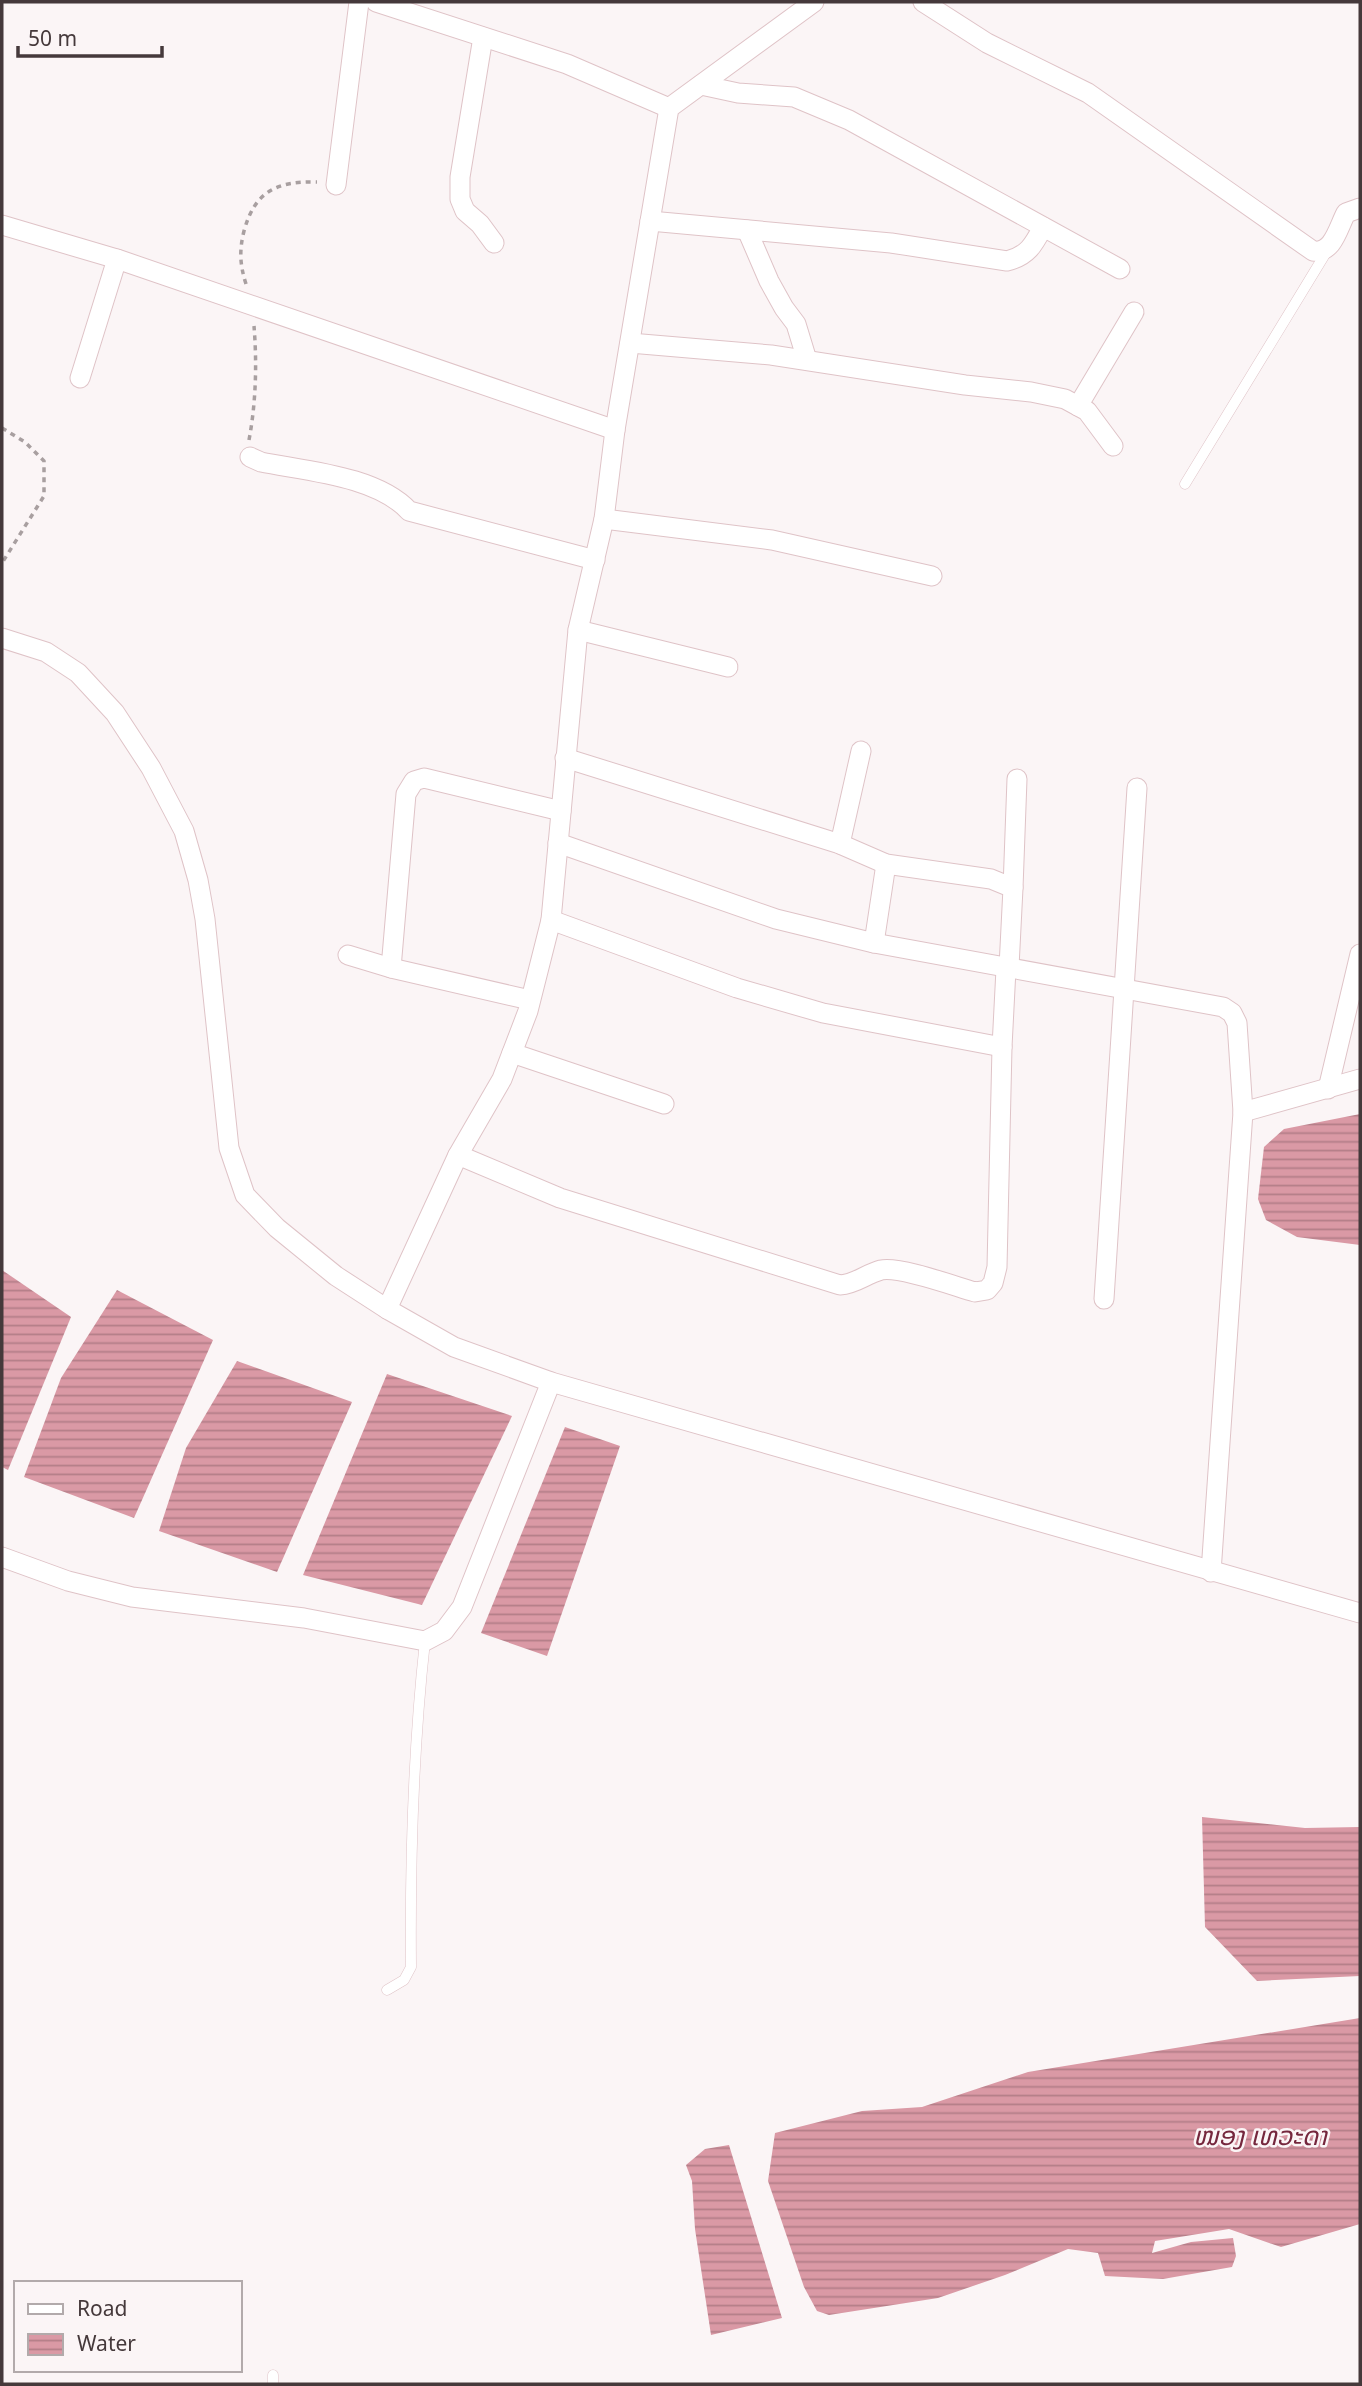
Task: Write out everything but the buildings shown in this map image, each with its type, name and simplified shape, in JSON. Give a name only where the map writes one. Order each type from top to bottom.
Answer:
[{"type":"street","points":[[336,185],[359,2]]},
{"type":"street","points":[[376,2],[567,65],[669,108]]},
{"type":"street","points":[[387,1309],[458,1156],[502,1079],[530,1000],[551,920],[578,630],[604,519],[615,430],[669,108],[814,2]]},
{"type":"street","points":[[923,2],[987,43],[1088,93],[1313,251],[1320,252],[1329,248],[1346,213],[1360,208]]},
{"type":"street","points":[[483,37],[460,177],[460,199],[464,211],[480,224],[494,243]]},
{"type":"street","points":[[701,85],[738,93],[794,97],[849,120],[1120,269]]},
{"type":"street","points":[[650,221],[891,243],[1007,261],[1019,258],[1031,248],[1043,226]]},
{"type":"street","points":[[2,225],[117,259],[615,430]]},
{"type":"street","points":[[747,230],[769,281],[796,324],[807,360]]},
{"type":"street","points":[[80,378],[117,259]]},
{"type":"street","points":[[1078,406],[1135,312]]},
{"type":"street","points":[[630,343],[807,360],[1065,399],[1087,411],[1112,446]]},
{"type":"street","points":[[250,457],[261,462],[353,481],[398,499],[409,511],[595,560]]},
{"type":"street","points":[[604,519],[772,540],[932,576]]},
{"type":"street","points":[[578,630],[728,667]]},
{"type":"street","points":[[2,638],[46,652],[78,673],[115,713],[151,768],[184,831],[198,880],[205,919],[229,1149],[245,1195],[278,1228],[336,1276],[454,1347],[551,1382],[1360,1613]]},
{"type":"street","points":[[841,844],[862,751]]},
{"type":"street","points":[[565,758],[841,844],[886,863],[991,879],[1013,888]]},
{"type":"street","points":[[391,968],[406,794],[414,781],[424,778],[561,811]]},
{"type":"street","points":[[458,1156],[560,1198],[839,1285],[853,1284],[882,1270],[896,1270],[975,1292],[987,1290],[993,1283],[997,1267],[1002,1047],[1017,779]]},
{"type":"street","points":[[1104,1299],[1137,788]]},
{"type":"street","points":[[558,843],[776,919],[874,943],[1223,1007],[1232,1013],[1237,1023],[1243,1112],[1211,1572]]},
{"type":"street","points":[[874,943],[886,863]]},
{"type":"street","points":[[551,920],[737,988],[823,1013],[1002,1047]]},
{"type":"street","points":[[1328,1089],[1360,954]]},
{"type":"street","points":[[348,955],[391,968],[530,1000]]},
{"type":"street","points":[[512,1053],[664,1104]]},
{"type":"street","points":[[1243,1112],[1360,1079]]},
{"type":"street","points":[[2,1558],[68,1581],[132,1597],[304,1618],[425,1641],[444,1631],[462,1607],[551,1382]]},
{"type":"lane","points":[[1185,484],[1329,248]]},
{"type":"lane","points":[[387,1990],[404,1980],[411,1967],[412,1807],[416,1726],[425,1641]]},
{"type":"path","points":[[2,428],[25,442],[44,461],[44,496],[2,563]]},
{"type":"water","points":[[1360,1114],[1360,1245],[1297,1237],[1266,1220],[1258,1199],[1264,1147],[1284,1129]]},
{"type":"water","points":[[2,1270],[71,1317],[8,1470],[2,1467]]},
{"type":"water","points":[[117,1290],[213,1340],[134,1518],[24,1477],[61,1378]]},
{"type":"water","points":[[237,1361],[352,1402],[277,1572],[159,1531],[186,1448]]},
{"type":"water","points":[[387,1374],[512,1416],[422,1605],[303,1575]]},
{"type":"water","points":[[565,1427],[620,1446],[547,1656],[481,1633]]},
{"type":"water","points":[[1202,1817],[1305,1828],[1360,1827],[1360,1976],[1257,1981],[1205,1927]]},
{"type":"water","name":"ໜອງ ເທວະດາ","points":[[1360,2018],[1360,2224],[1281,2247],[1229,2229],[1155,2241],[1152,2253],[1191,2242],[1233,2238],[1236,2256],[1232,2267],[1163,2279],[1105,2276],[1098,2253],[1068,2249],[1005,2275],[938,2298],[829,2315],[817,2311],[804,2287],[768,2181],[775,2133],[862,2111],[922,2107],[1028,2072]]},
{"type":"water","points":[[729,2145],[782,2318],[711,2335],[695,2229],[692,2181],[686,2165],[705,2149]]}]
